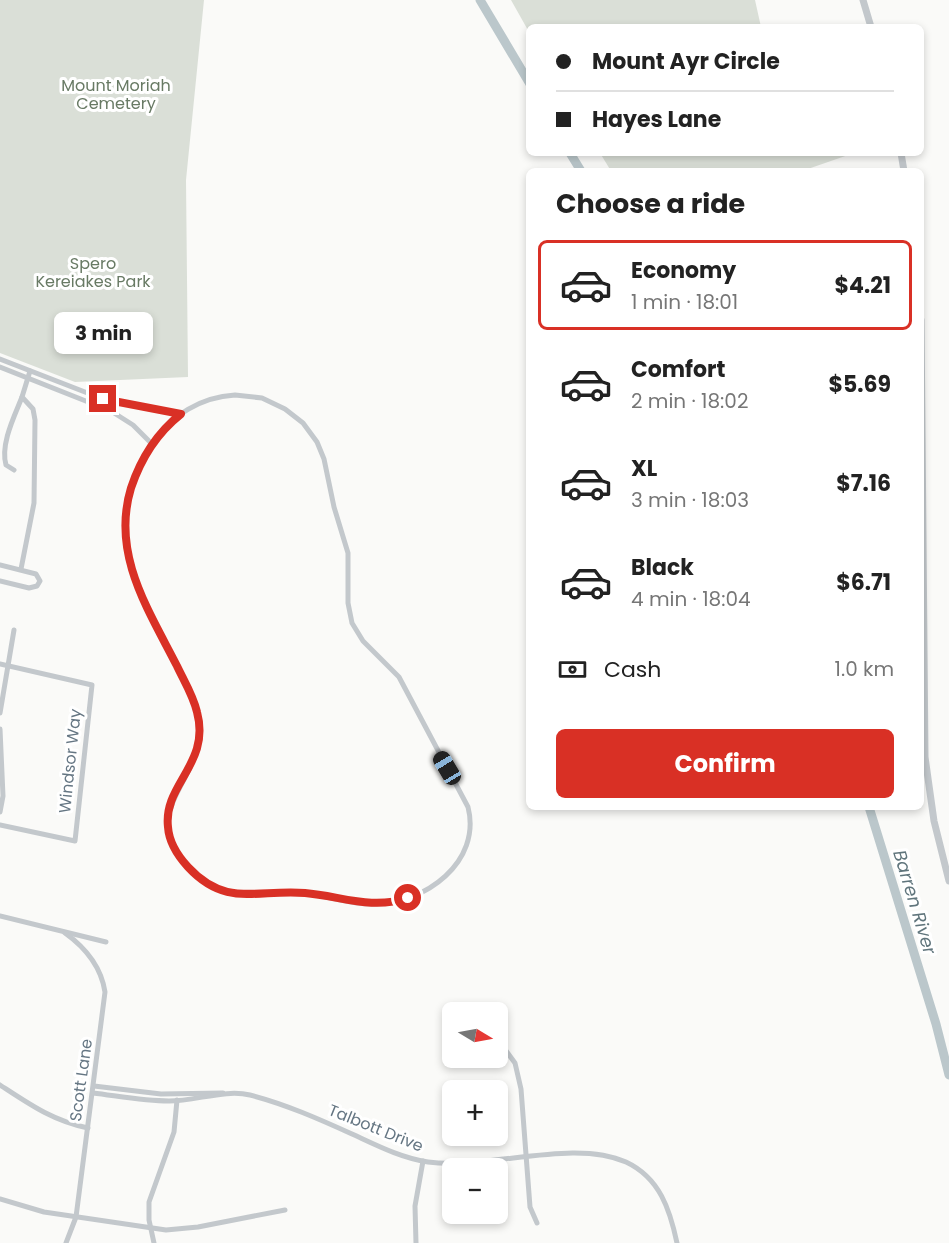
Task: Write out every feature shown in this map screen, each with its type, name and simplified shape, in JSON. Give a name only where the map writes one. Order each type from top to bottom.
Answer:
[{"type":"street","points":[[863,0],[870,24]]},
{"type":"street","points":[[0,359],[109,401],[181,414]]},
{"type":"street","points":[[0,367],[111,411],[133,425],[152,444]]},
{"type":"street","points":[[14,470],[6,465],[4,455],[12,416],[22,397],[30,371]]},
{"type":"street","points":[[254,396],[292,413],[317,442],[324,459],[334,507],[348,553],[348,603],[352,623],[363,641],[399,677],[468,807],[471,824],[465,851],[455,867],[439,881],[408,898],[385,904],[361,904],[305,893],[234,895],[209,886],[177,853],[169,836],[168,816],[173,798],[196,754],[200,735],[198,715],[191,694],[136,588],[125,538],[129,494],[137,472],[152,444],[181,414],[218,397],[254,396]]},
{"type":"street","points":[[21,569],[34,503],[35,425],[34,412],[22,397]]},
{"type":"street","points":[[0,565],[38,575],[40,581],[39,585],[29,588],[0,581]]},
{"type":"street","points":[[0,713],[14,630]]},
{"type":"street","points":[[0,664],[7,665]]},
{"type":"street","name":"Windsor Way","points":[[0,825],[75,841],[92,685],[7,665]]},
{"type":"street","points":[[0,729],[3,796],[0,812]]},
{"type":"street","points":[[924,731],[925,758],[934,821],[949,881]]},
{"type":"street","name":"Scott Lane","points":[[0,916],[106,942]]},
{"type":"street","name":"Scott Lane","points":[[65,933],[93,960],[104,985],[104,1005],[76,1217],[66,1243]]},
{"type":"street","points":[[508,1053],[515,1063],[521,1089],[530,1207],[537,1223]]},
{"type":"street","points":[[0,1085],[40,1112],[63,1123],[88,1128]]},
{"type":"street","points":[[94,1086],[161,1094],[230,1093]]},
{"type":"street","name":"Talbott Drive","points":[[93,1093],[177,1100],[230,1093],[247,1094],[284,1106],[388,1150],[423,1161],[465,1163],[597,1155],[634,1167],[649,1178],[664,1199],[677,1243]]},
{"type":"street","points":[[154,1243],[150,1228],[149,1202],[174,1132],[177,1100]]},
{"type":"street","points":[[416,1243],[415,1206],[423,1161]]},
{"type":"street","points":[[0,1199],[33,1210],[150,1228],[198,1227],[285,1210]]},
{"type":"green space","points":[[0,0],[204,0],[186,180],[188,377],[75,382],[0,353]]},
{"type":"green space","points":[[511,0],[755,0],[760,24],[526,24],[526,27]]},
{"type":"green space","points":[[602,156],[845,156],[811,168],[609,168]]},
{"type":"waterway","name":"Barren River","points":[[480,0],[526,77]]},
{"type":"waterway","name":"Barren River","points":[[572,156],[579,168]]},
{"type":"waterway","name":"Barren River","points":[[870,810],[936,1024],[949,1075]]},
{"type":"route","points":[[103,399],[181,414],[158,436],[143,458],[129,494],[125,530],[127,554],[134,582],[191,694],[200,725],[194,759],[170,807],[168,826],[172,845],[202,881],[225,893],[243,896],[305,893],[361,904],[386,904],[408,898]]},
{"type":"park label","name":"Mount Moriah Cemetery","points":[[116,94]]},
{"type":"park label","name":"Spero Kereiakes Park","points":[[93,272]]}]
